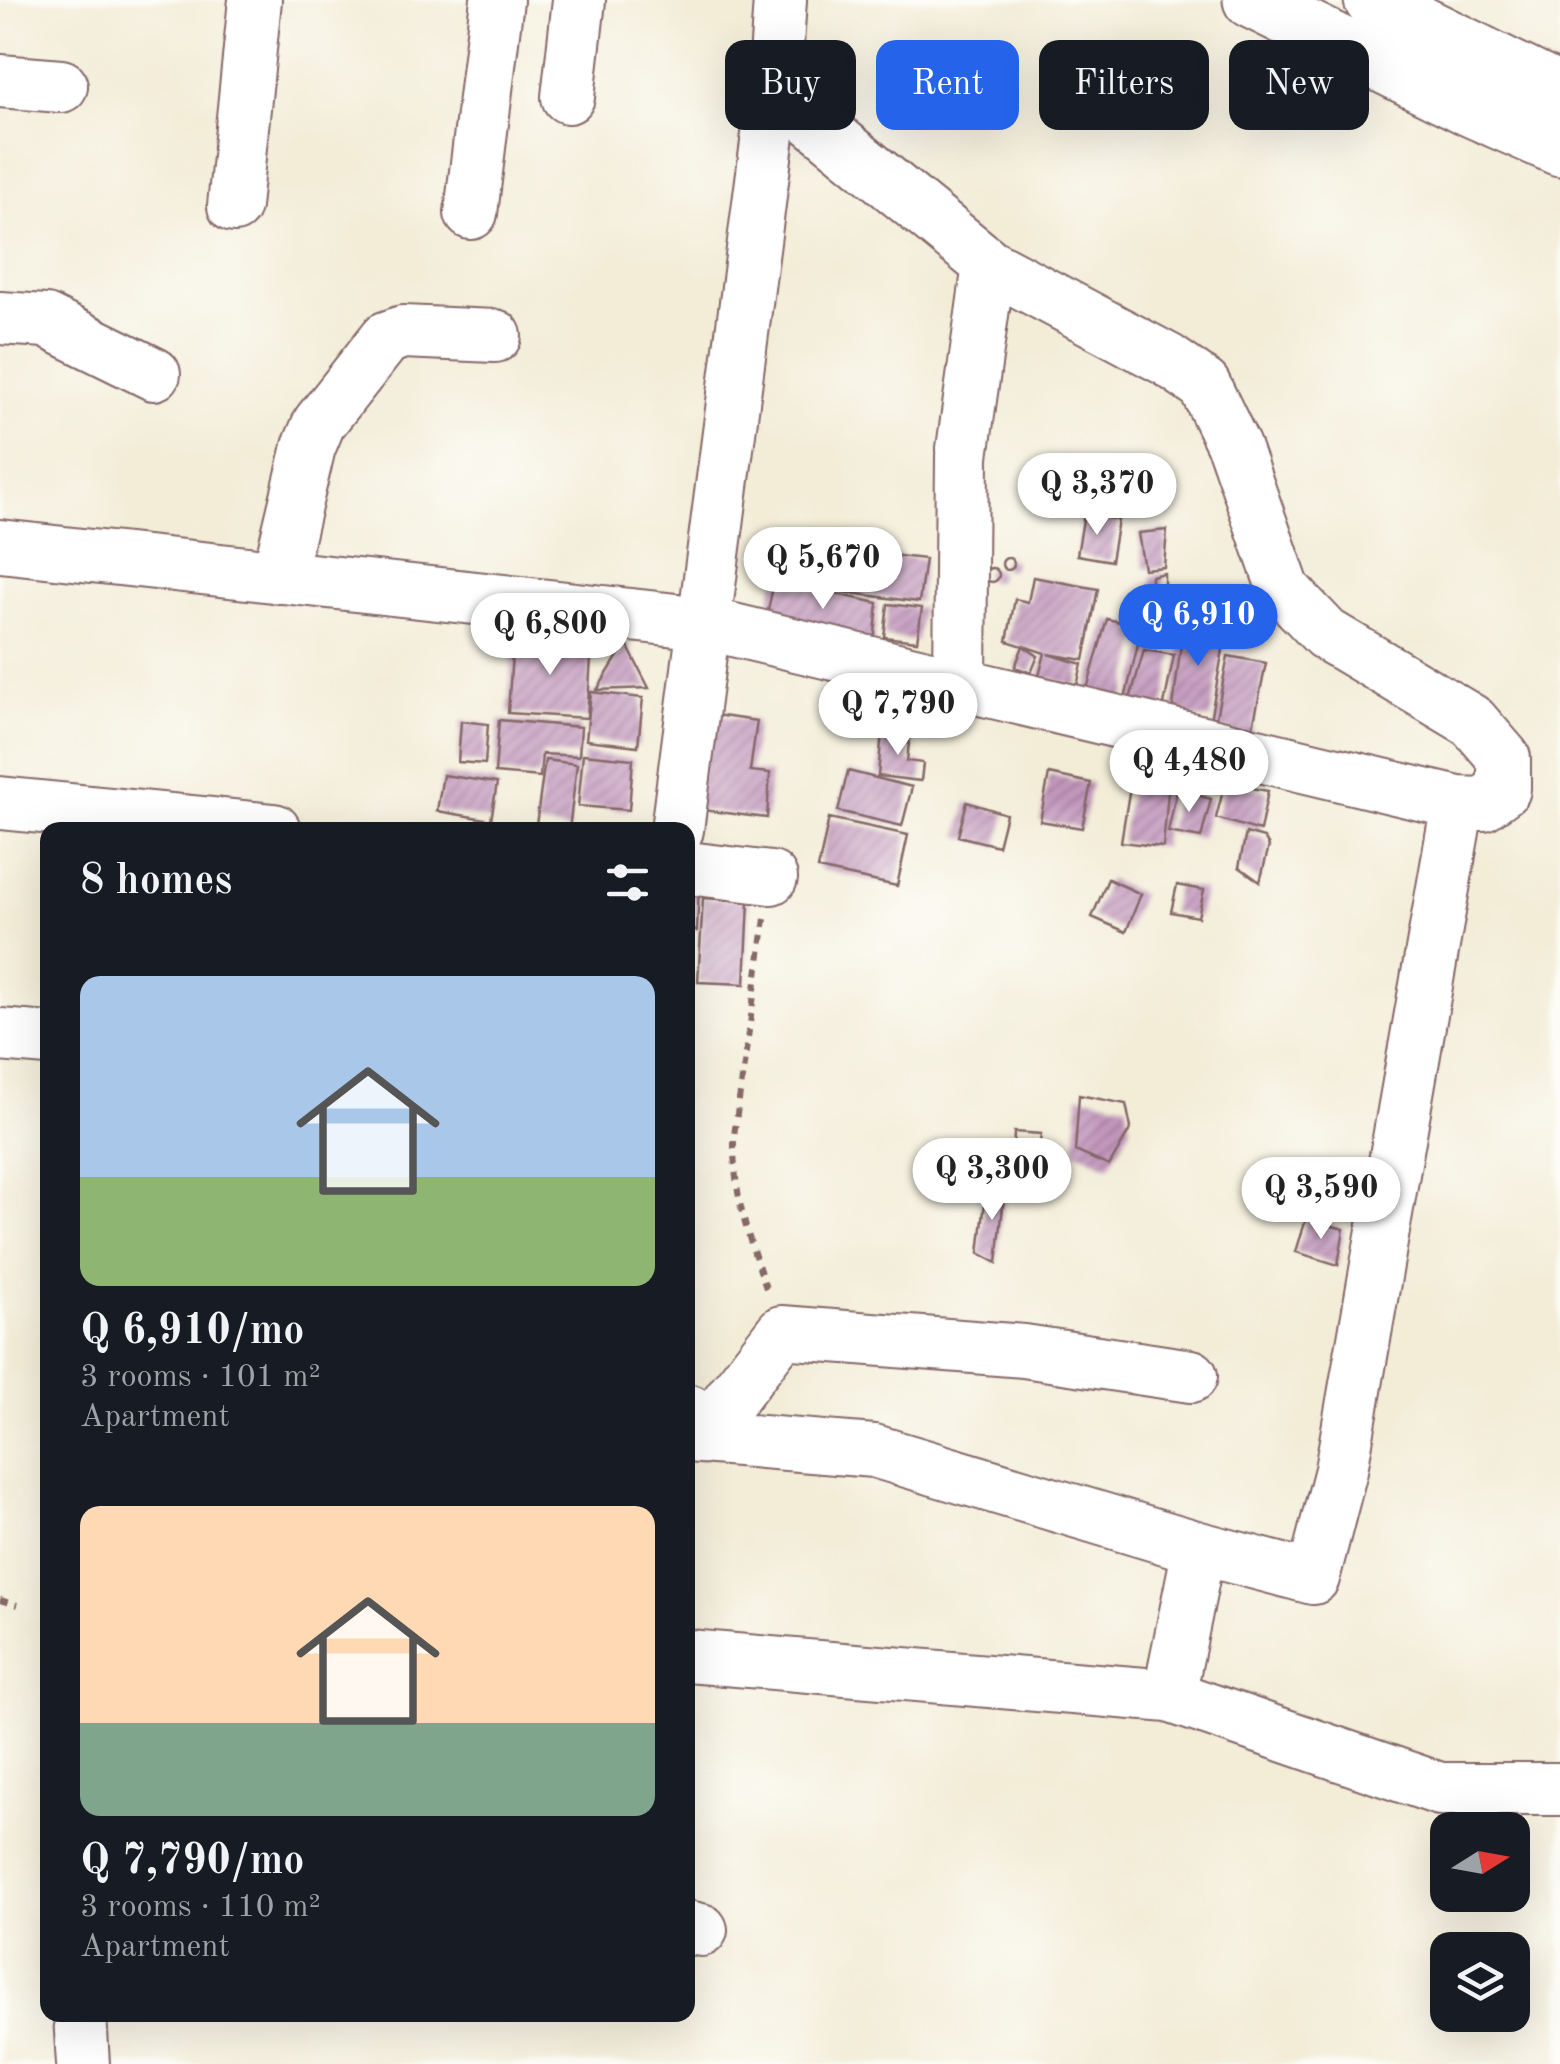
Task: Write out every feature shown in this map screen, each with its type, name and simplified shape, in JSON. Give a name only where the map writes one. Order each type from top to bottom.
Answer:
[{"type":"highway","points":[[1250,0],[1560,148]]},
{"type":"highway","points":[[1372,0],[1560,92]]},
{"type":"street","points":[[234,206],[256,0]]},
{"type":"street","points":[[470,213],[497,0]]},
{"type":"street","points":[[568,97],[579,0]]},
{"type":"street","points":[[777,40],[780,0]]},
{"type":"street","points":[[0,81],[61,86]]},
{"type":"street","points":[[679,822],[769,130]]},
{"type":"street","points":[[0,546],[704,623],[1458,803],[1484,804],[1504,789],[1504,758],[1472,720],[1326,634],[1284,590],[1234,447],[1204,385],[1168,360],[990,264],[825,130]]},
{"type":"street","points":[[960,684],[962,456],[990,264]]},
{"type":"street","points":[[0,318],[46,321],[154,374]]},
{"type":"street","points":[[278,577],[319,423],[386,338],[403,332],[495,336]]},
{"type":"street","points":[[695,1426],[874,1451],[1312,1578],[1342,1470],[1458,803]]},
{"type":"street","points":[[0,804],[75,821]]},
{"type":"street","points":[[695,869],[771,878]]},
{"type":"street","points":[[0,1035],[40,1038]]},
{"type":"street","points":[[695,1423],[782,1332],[1024,1351],[1190,1376]]},
{"type":"street","points":[[1169,1696],[1199,1548]]},
{"type":"street","points":[[695,1657],[1169,1696],[1440,1789],[1560,1790]]},
{"type":"street","points":[[80,2022],[83,2064]]},
{"type":"path","points":[[771,878],[734,1135],[734,1162],[738,1204],[782,1332]]},
{"type":"path","points":[[0,1600],[17,1605]]},
{"type":"building","points":[[1084,514],[1118,520],[1111,561],[1077,555]]},
{"type":"building","points":[[1167,530],[1164,567],[1144,569],[1138,533]]},
{"type":"building","points":[[839,549],[925,559],[919,602],[834,591]]},
{"type":"building","points":[[1008,558],[1014,564],[1008,570],[1002,564]]},
{"type":"building","points":[[992,568],[999,575],[992,582],[985,575]]},
{"type":"building","points":[[1164,573],[1164,604],[1151,607],[1151,576]]},
{"type":"building","points":[[1033,577],[1098,589],[1084,660],[1048,654],[1082,664],[1077,686],[1039,676],[1045,653],[1007,641],[1015,599],[1028,602]]},
{"type":"building","points":[[774,581],[878,603],[874,644],[766,621]]},
{"type":"building","points":[[888,604],[922,608],[917,641],[884,637]]},
{"type":"building","points":[[1107,619],[1142,627],[1125,699],[1087,689]]},
{"type":"building","points":[[1184,619],[1227,628],[1210,720],[1172,715]]},
{"type":"building","points":[[513,638],[592,643],[587,718],[508,713]]},
{"type":"building","points":[[626,643],[649,688],[597,690]]},
{"type":"building","points":[[1023,646],[1038,656],[1031,673],[1015,667]]},
{"type":"building","points":[[1144,650],[1174,655],[1164,705],[1172,715],[1129,703]]},
{"type":"building","points":[[1228,656],[1266,663],[1251,736],[1214,728]]},
{"type":"building","points":[[591,692],[643,698],[638,746],[586,740]]},
{"type":"building","points":[[701,713],[757,721],[750,771],[770,773],[767,818],[686,808]]},
{"type":"building","points":[[499,720],[581,727],[579,756],[542,754],[540,777],[495,773]]},
{"type":"building","points":[[461,721],[488,724],[485,764],[458,762]]},
{"type":"building","points":[[882,731],[910,734],[907,761],[923,763],[921,781],[878,776]]},
{"type":"building","points":[[583,754],[633,759],[629,810],[578,806]]},
{"type":"building","points":[[545,760],[577,764],[570,822],[536,822]]},
{"type":"building","points":[[1189,766],[1220,771],[1217,791],[1183,785]]},
{"type":"building","points":[[848,771],[912,787],[902,826],[838,811]]},
{"type":"building","points":[[1049,774],[1091,783],[1082,828],[1040,821]]},
{"type":"building","points":[[1132,774],[1169,781],[1163,847],[1121,842]]},
{"type":"building","points":[[443,775],[497,783],[491,820],[437,811]]},
{"type":"building","points":[[1225,783],[1268,791],[1260,831],[1216,818]]},
{"type":"building","points":[[1177,790],[1211,799],[1201,838],[1168,832]]},
{"type":"building","points":[[967,802],[1006,814],[998,846],[958,836]]},
{"type":"building","points":[[829,818],[908,835],[897,886],[818,869]]},
{"type":"building","points":[[1246,833],[1264,838],[1269,846],[1260,882],[1239,867]]},
{"type":"building","points":[[1108,879],[1141,894],[1126,932],[1092,917]]},
{"type":"building","points":[[1177,885],[1204,890],[1198,917],[1171,912]]},
{"type":"building","points":[[695,888],[699,888],[695,931]]},
{"type":"building","points":[[703,898],[749,901],[745,984],[698,982]]},
{"type":"building","points":[[1079,1095],[1126,1104],[1131,1128],[1109,1166],[1075,1151]]},
{"type":"building","points":[[1014,1132],[1041,1134],[1038,1160],[1013,1158]]},
{"type":"building","points":[[987,1185],[998,1186],[1004,1196],[997,1263],[979,1253]]},
{"type":"building","points":[[1306,1219],[1344,1229],[1338,1265],[1296,1252]]}]
